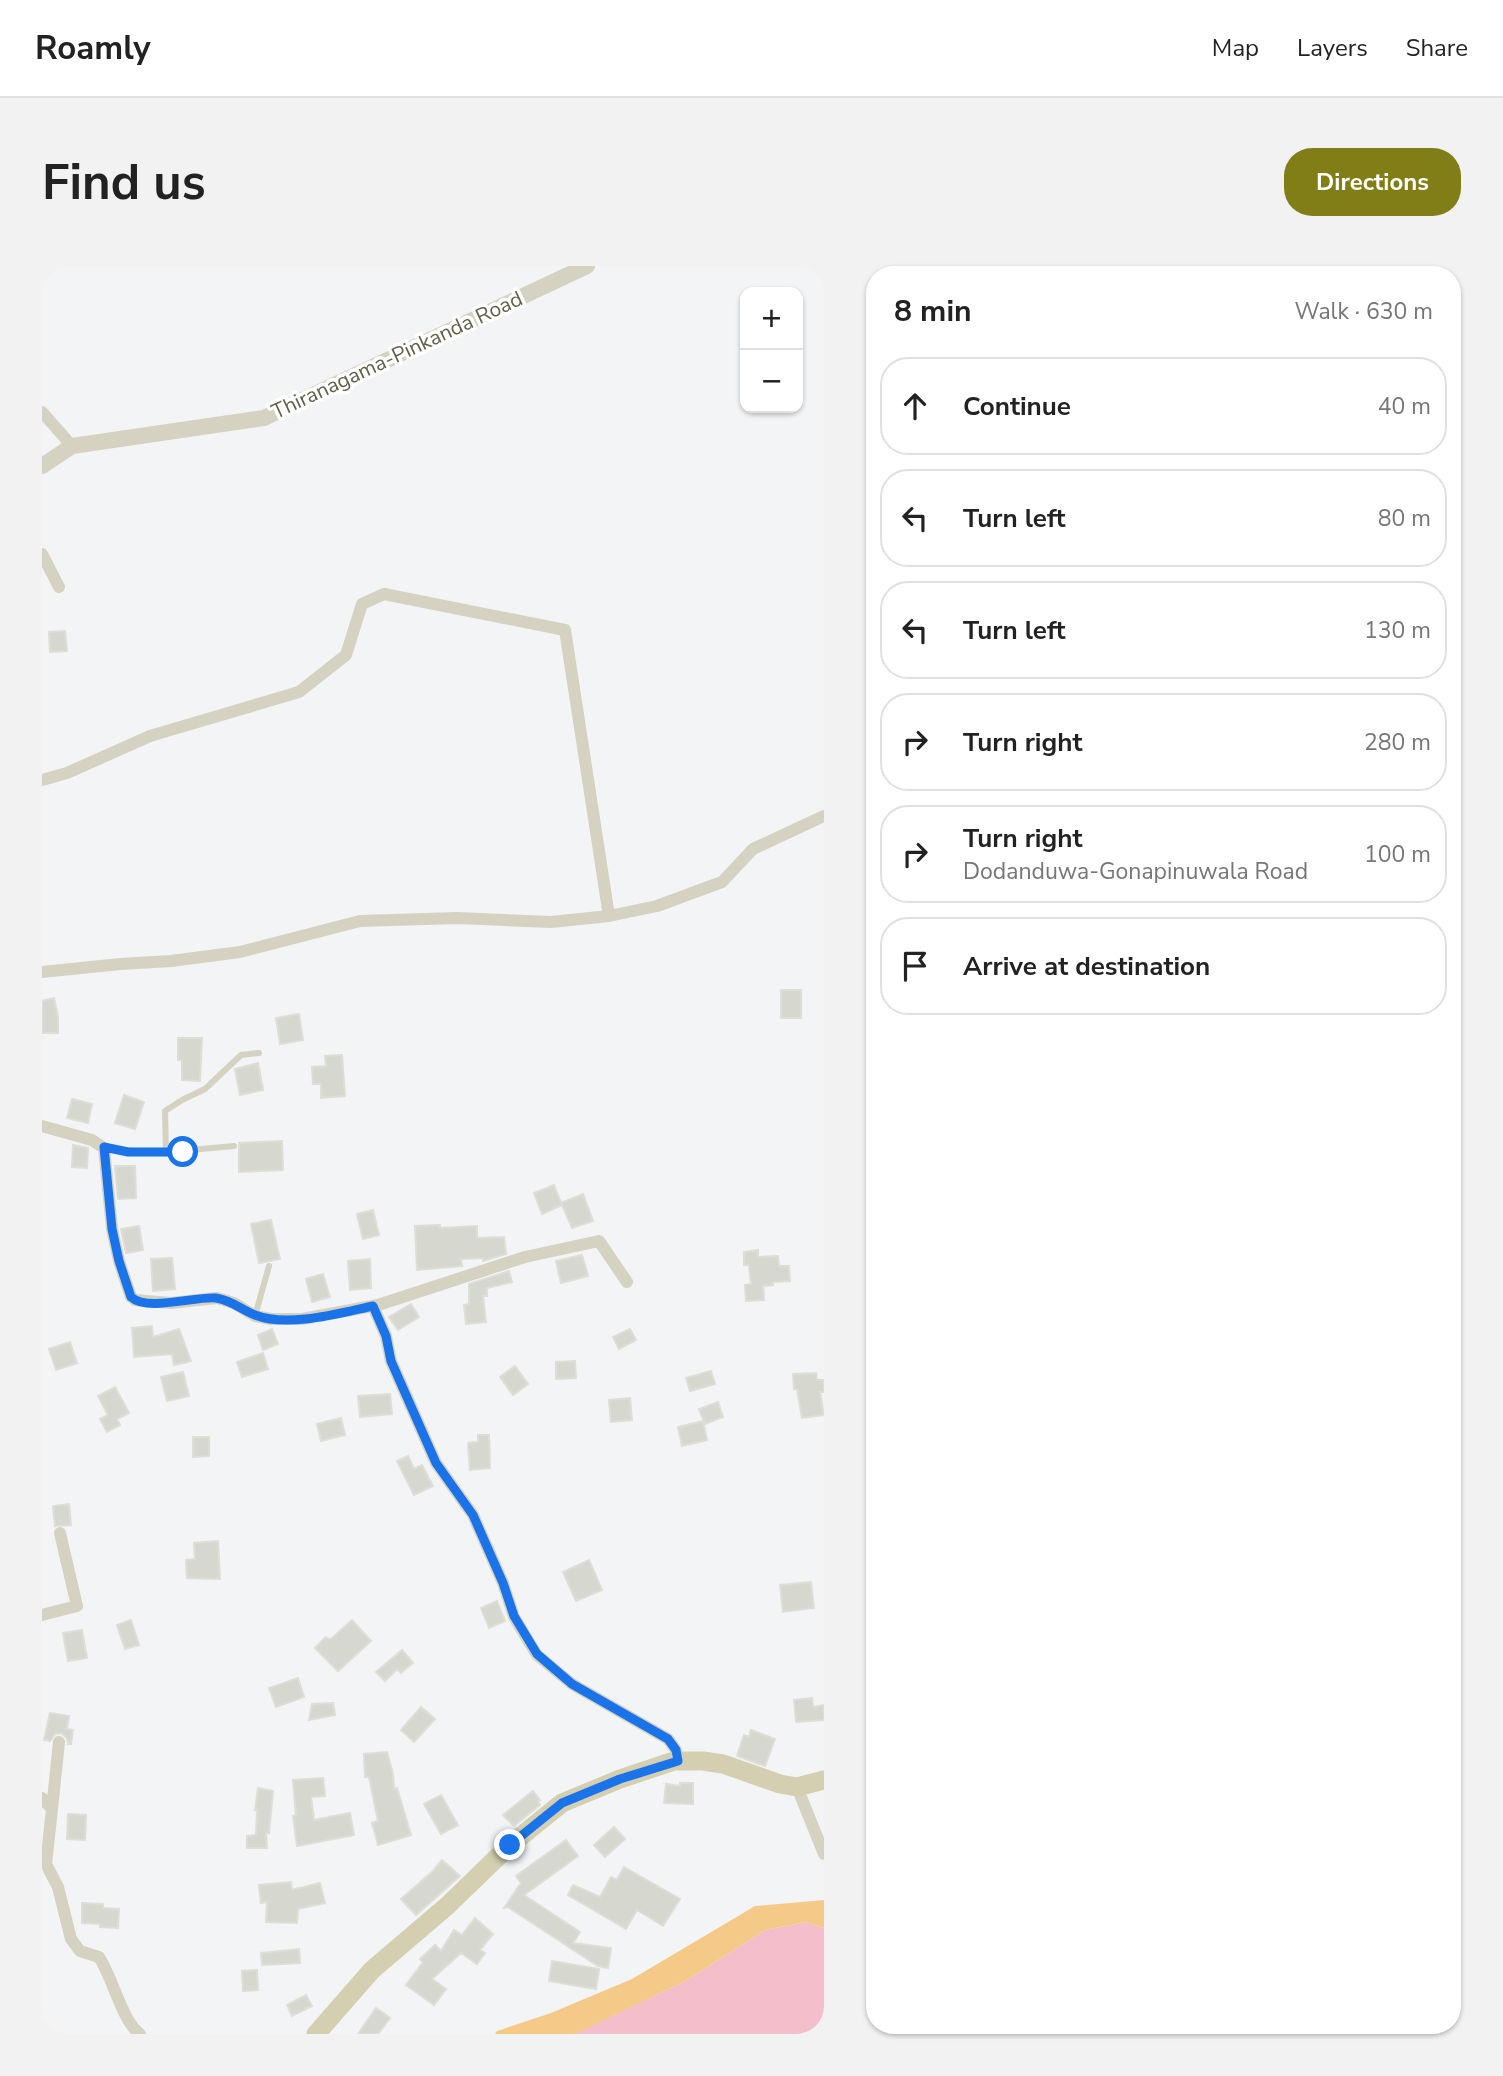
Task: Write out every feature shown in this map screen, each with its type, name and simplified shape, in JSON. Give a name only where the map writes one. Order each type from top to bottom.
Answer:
[{"type":"main road","points":[[316,2034],[372,1970],[447,1906],[510,1845],[562,1803],[620,1779],[678,1761],[723,1764],[780,1784],[797,1787],[824,1780]]},
{"type":"street","name":"Thiranagama-Pinkanda Road","points":[[42,466],[72,446],[264,418],[587,266]]},
{"type":"street","points":[[42,412],[72,446]]},
{"type":"street","points":[[42,554],[60,587]]},
{"type":"street","points":[[42,780],[67,773],[150,736],[299,692],[346,655],[362,604],[384,594],[565,630],[609,916]]},
{"type":"street","points":[[42,972],[172,961],[240,952],[360,921],[457,918],[551,922],[609,916],[657,906],[722,882],[753,849],[824,816]]},
{"type":"street","points":[[42,1126],[92,1140],[104,1147],[112,1229],[119,1261],[131,1297],[135,1300],[149,1303],[217,1298],[271,1319],[302,1319],[373,1306],[525,1257],[599,1241],[627,1282]]},
{"type":"street","points":[[373,1306],[386,1336],[391,1361],[436,1463],[473,1515],[503,1583],[514,1616],[537,1654],[572,1684],[668,1739],[676,1750],[678,1761]]},
{"type":"street","points":[[42,1615],[77,1606],[60,1533]]},
{"type":"street","points":[[60,1742],[46,1864],[58,1887],[71,1939],[80,1951],[99,1957],[110,1973],[128,2022],[139,2034]]},
{"type":"street","points":[[797,1787],[824,1854]]},
{"type":"street","points":[[42,1798],[52,1809]]},
{"type":"lane","points":[[166,1152],[165,1111],[181,1100],[205,1090],[241,1055],[259,1053]]},
{"type":"lane","points":[[104,1147],[128,1152],[166,1152],[234,1146]]},
{"type":"lane","points":[[255,1315],[269,1266]]},
{"type":"shaded area","points":[[824,1900],[824,1928],[806,1922],[765,1930],[685,1981],[579,2032],[495,2034],[632,1979],[755,1906]]},
{"type":"shaded area","points":[[806,1922],[824,1928],[824,2034],[574,2034],[685,1981],[765,1930]]},
{"type":"building","points":[[65,631],[67,651],[50,652],[49,632]]},
{"type":"building","points":[[781,990],[801,990],[801,1018],[781,1018]]},
{"type":"building","points":[[54,998],[58,1033],[42,1033],[42,1001]]},
{"type":"building","points":[[299,1014],[303,1040],[280,1044],[276,1018]]},
{"type":"building","points":[[178,1038],[202,1038],[200,1081],[182,1080]]},
{"type":"building","points":[[342,1055],[345,1096],[321,1098],[321,1084],[313,1084],[312,1067],[326,1066],[325,1056]]},
{"type":"building","points":[[258,1063],[263,1090],[240,1095],[235,1069]]},
{"type":"building","points":[[124,1095],[144,1102],[135,1129],[115,1123]]},
{"type":"building","points":[[72,1099],[92,1104],[88,1123],[67,1118]]},
{"type":"building","points":[[282,1141],[283,1170],[239,1172],[239,1143]]},
{"type":"building","points":[[73,1145],[88,1148],[87,1168],[72,1167]]},
{"type":"building","points":[[115,1166],[135,1166],[136,1198],[118,1199]]},
{"type":"building","points":[[554,1185],[561,1203],[583,1194],[593,1221],[572,1228],[562,1205],[542,1214],[534,1193]]},
{"type":"building","points":[[373,1210],[379,1235],[363,1239],[357,1214]]},
{"type":"building","points":[[271,1220],[280,1259],[259,1263],[251,1224]]},
{"type":"building","points":[[440,1225],[440,1228],[477,1226],[477,1238],[504,1237],[506,1254],[483,1261],[483,1258],[461,1259],[462,1266],[417,1270],[415,1226]]},
{"type":"building","points":[[139,1226],[143,1250],[126,1253],[121,1229]]},
{"type":"building","points":[[758,1250],[758,1257],[778,1256],[779,1266],[789,1266],[790,1281],[773,1282],[773,1285],[763,1286],[764,1300],[746,1301],[745,1285],[751,1284],[749,1265],[744,1265],[744,1252]]},
{"type":"building","points":[[582,1255],[588,1276],[561,1283],[556,1261]]},
{"type":"building","points":[[172,1258],[175,1289],[153,1291],[151,1259]]},
{"type":"building","points":[[370,1259],[371,1288],[350,1290],[348,1261]]},
{"type":"building","points":[[509,1271],[512,1282],[487,1288],[487,1296],[483,1296],[486,1322],[466,1324],[464,1305],[469,1304],[469,1284]]},
{"type":"building","points":[[323,1274],[330,1297],[312,1302],[306,1279]]},
{"type":"building","points":[[411,1304],[419,1317],[398,1330],[389,1317]]},
{"type":"building","points":[[152,1326],[153,1337],[179,1329],[191,1361],[174,1365],[172,1354],[134,1357],[132,1328]]},
{"type":"building","points":[[272,1329],[278,1344],[263,1350],[258,1335]]},
{"type":"building","points":[[630,1329],[636,1340],[619,1349],[613,1337]]},
{"type":"building","points":[[70,1342],[77,1363],[56,1370],[49,1349]]},
{"type":"building","points":[[263,1353],[268,1369],[242,1377],[237,1362]]},
{"type":"building","points":[[575,1361],[576,1378],[556,1379],[556,1362]]},
{"type":"building","points":[[515,1366],[528,1384],[513,1395],[500,1377]]},
{"type":"building","points":[[711,1371],[715,1384],[690,1391],[686,1378]]},
{"type":"building","points":[[183,1372],[189,1396],[167,1401],[161,1377]]},
{"type":"building","points":[[816,1373],[817,1380],[824,1380],[824,1392],[820,1392],[824,1415],[802,1418],[793,1374]]},
{"type":"building","points":[[115,1387],[129,1413],[117,1419],[120,1425],[107,1432],[100,1419],[108,1415],[98,1396]]},
{"type":"building","points":[[390,1394],[392,1414],[360,1417],[358,1396]]},
{"type":"building","points":[[630,1398],[632,1420],[611,1422],[609,1400]]},
{"type":"building","points":[[718,1402],[723,1417],[705,1424],[699,1409]]},
{"type":"building","points":[[341,1418],[345,1435],[321,1441],[317,1424]]},
{"type":"building","points":[[703,1421],[707,1440],[682,1446],[678,1427]]},
{"type":"building","points":[[478,1435],[489,1435],[490,1468],[470,1470],[468,1443],[478,1442]]},
{"type":"building","points":[[193,1437],[209,1437],[209,1456],[193,1457]]},
{"type":"building","points":[[408,1456],[414,1469],[422,1465],[433,1486],[414,1495],[397,1461]]},
{"type":"building","points":[[69,1504],[71,1525],[55,1526],[53,1506]]},
{"type":"building","points":[[218,1541],[220,1579],[187,1578],[186,1560],[195,1559],[194,1543]]},
{"type":"building","points":[[589,1560],[602,1590],[576,1601],[563,1572]]},
{"type":"building","points":[[811,1582],[814,1608],[783,1612],[780,1585]]},
{"type":"building","points":[[497,1601],[505,1621],[489,1628],[481,1608]]},
{"type":"building","points":[[131,1620],[139,1645],[125,1649],[117,1625]]},
{"type":"building","points":[[352,1620],[371,1641],[338,1671],[315,1648],[326,1637],[330,1640]]},
{"type":"building","points":[[82,1630],[87,1658],[68,1661],[63,1633]]},
{"type":"building","points":[[402,1650],[413,1663],[401,1673],[397,1669],[385,1681],[376,1672]]},
{"type":"building","points":[[298,1678],[304,1697],[276,1707],[269,1688]]},
{"type":"building","points":[[812,1698],[813,1707],[824,1705],[824,1720],[796,1722],[794,1700]]},
{"type":"building","points":[[333,1703],[335,1715],[309,1720],[312,1704]]},
{"type":"building","points":[[421,1707],[435,1719],[414,1742],[401,1730]]},
{"type":"building","points":[[50,1713],[69,1716],[67,1729],[73,1730],[71,1744],[68,1744],[67,1738],[61,1733],[55,1734],[50,1741],[44,1740]]},
{"type":"building","points":[[751,1730],[775,1739],[765,1766],[737,1756],[744,1735],[749,1737]]},
{"type":"building","points":[[387,1752],[394,1789],[397,1788],[411,1835],[378,1845],[372,1823],[378,1821],[369,1777],[365,1777],[364,1754]]},
{"type":"building","points":[[323,1778],[325,1796],[311,1797],[314,1820],[350,1813],[354,1835],[297,1846],[293,1816],[296,1815],[293,1780]]},
{"type":"building","points":[[680,1783],[693,1783],[693,1804],[664,1803],[666,1784],[680,1786]]},
{"type":"building","points":[[258,1788],[273,1791],[269,1833],[266,1833],[267,1848],[247,1848],[247,1836],[256,1835]]},
{"type":"building","points":[[533,1791],[540,1800],[540,1805],[514,1826],[503,1815]]},
{"type":"building","points":[[441,1795],[458,1825],[441,1834],[424,1804]]},
{"type":"building","points":[[68,1814],[86,1815],[85,1840],[67,1839]]},
{"type":"building","points":[[614,1827],[625,1839],[605,1857],[594,1845]]},
{"type":"building","points":[[566,1840],[578,1856],[524,1895],[580,1932],[573,1943],[611,1948],[608,1968],[598,1966],[508,1907],[504,1908],[521,1883],[516,1876]]},
{"type":"building","points":[[442,1860],[460,1876],[416,1915],[401,1899]]},
{"type":"building","points":[[624,1867],[680,1899],[663,1926],[637,1910],[626,1929],[568,1895],[573,1885],[600,1897],[611,1877],[617,1880]]},
{"type":"building","points":[[291,1882],[292,1890],[320,1883],[325,1903],[298,1909],[297,1923],[266,1922],[267,1902],[261,1903],[259,1885]]},
{"type":"building","points":[[82,1903],[103,1904],[103,1908],[119,1909],[118,1928],[82,1923]]},
{"type":"building","points":[[475,1918],[493,1934],[480,1950],[485,1953],[477,1964],[461,1953],[432,1979],[446,1989],[434,2005],[406,1985],[423,1962],[420,1959],[435,1945],[441,1951],[454,1930],[462,1935]]},
{"type":"building","points":[[299,1949],[300,1963],[262,1965],[261,1953]]},
{"type":"building","points":[[552,1961],[599,1969],[596,1989],[549,1981]]},
{"type":"building","points":[[257,1970],[258,1990],[243,1991],[242,1971]]},
{"type":"building","points":[[306,1995],[312,2006],[292,2016],[287,2005]]},
{"type":"building","points":[[376,2008],[390,2018],[378,2034],[358,2034]]},
{"type":"route","points":[[183,1152],[128,1152],[104,1147],[112,1229],[131,1297],[149,1303],[217,1298],[271,1319],[302,1319],[373,1306],[386,1336],[391,1361],[436,1463],[473,1515],[503,1583],[514,1616],[537,1654],[572,1684],[651,1728],[668,1739],[676,1750],[678,1761],[620,1779],[562,1803],[510,1845]]}]
